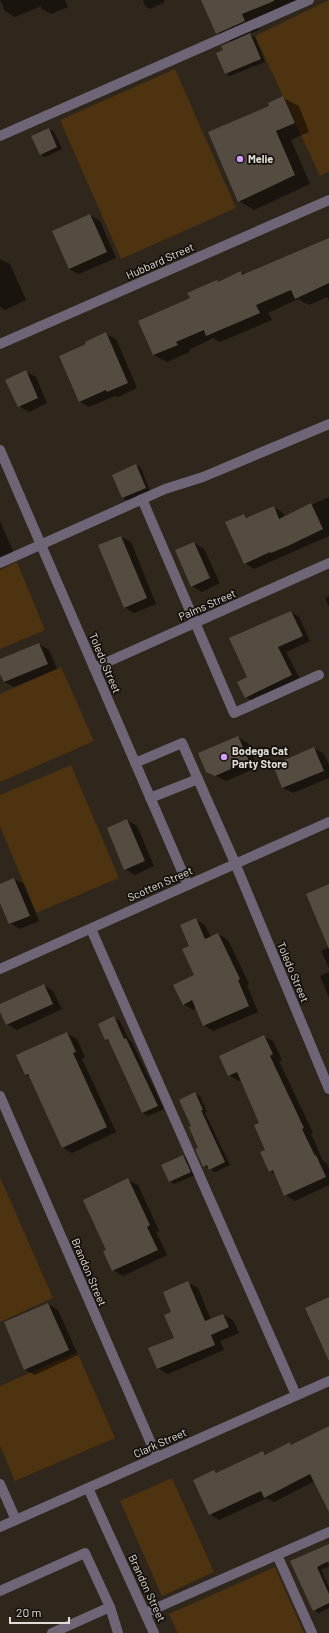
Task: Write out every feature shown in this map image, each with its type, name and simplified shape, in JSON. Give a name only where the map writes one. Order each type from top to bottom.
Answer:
[{"type":"street","points":[[0,136],[309,0]]},
{"type":"street","name":"Hubbard Street","points":[[0,344],[329,200]]},
{"type":"street","points":[[0,563],[165,489],[203,477],[329,424]]},
{"type":"street","name":"Toledo Street","points":[[0,450],[188,885]]},
{"type":"street","points":[[142,499],[234,713],[319,675]]},
{"type":"street","name":"Palms Street","points":[[94,668],[329,563]]},
{"type":"street","name":"Toledo Street","points":[[135,763],[182,743],[235,863],[329,1089]]},
{"type":"street","points":[[150,798],[198,778]]},
{"type":"street","name":"Scotten Street","points":[[0,969],[329,822]]},
{"type":"street","points":[[91,929],[296,1395]]},
{"type":"street","name":"Brandon Street","points":[[0,1096],[156,1457]]},
{"type":"street","name":"Clark Street","points":[[0,1526],[329,1381]]},
{"type":"street","points":[[0,1484],[16,1520]]},
{"type":"street","name":"Brandon Street","points":[[88,1488],[154,1633]]},
{"type":"street","points":[[145,1613],[329,1532]]},
{"type":"street","points":[[0,1591],[85,1553],[110,1607],[118,1633]]},
{"type":"street","points":[[277,1555],[312,1633]]},
{"type":"street","points":[[52,1633],[110,1607]]},
{"type":"shaded area","points":[[329,0],[329,171],[320,176],[255,36]]},
{"type":"shaded area","points":[[175,69],[236,208],[121,259],[60,120]]},
{"type":"shaded area","points":[[17,562],[45,630],[0,649],[0,570]]},
{"type":"shaded area","points":[[61,667],[94,741],[0,782],[0,694]]},
{"type":"shaded area","points":[[71,765],[119,878],[36,913],[0,826],[0,795]]},
{"type":"shaded area","points":[[0,1177],[53,1298],[0,1322]]},
{"type":"shaded area","points":[[77,1352],[115,1438],[15,1481],[0,1446],[0,1386]]},
{"type":"shaded area","points":[[172,1478],[214,1572],[162,1596],[120,1501]]},
{"type":"shaded area","points":[[275,1567],[304,1633],[178,1633],[169,1614]]},
{"type":"building","points":[[201,0],[274,1],[242,14],[245,21],[216,34]]},
{"type":"building","points":[[250,33],[261,59],[225,74],[216,53],[223,50],[221,46]]},
{"type":"building","points":[[283,96],[295,123],[276,131],[295,175],[238,202],[208,132],[269,106],[268,103]]},
{"type":"building","points":[[49,128],[57,147],[40,155],[31,136]]},
{"type":"building","points":[[90,214],[107,252],[69,269],[52,231]]},
{"type":"building","points":[[329,238],[329,283],[295,299],[291,290],[256,305],[260,313],[206,336],[204,330],[176,342],[178,345],[153,355],[138,321],[190,298],[187,293],[217,280],[218,282],[241,271],[242,275]]},
{"type":"building","points":[[106,332],[128,383],[107,392],[106,390],[79,402],[59,356],[86,344],[85,342]]},
{"type":"building","points":[[26,370],[38,398],[18,407],[5,380]]},
{"type":"building","points":[[136,464],[146,488],[122,498],[112,475]]},
{"type":"building","points":[[311,503],[323,529],[290,545],[244,564],[225,522],[244,514],[246,518],[274,506],[279,519]]},
{"type":"building","points":[[121,536],[147,598],[124,608],[98,545]]},
{"type":"building","points":[[194,542],[210,578],[191,587],[175,550]]},
{"type":"building","points":[[291,611],[303,636],[278,647],[292,675],[245,698],[237,682],[247,677],[229,638]]},
{"type":"building","points":[[39,643],[48,664],[4,682],[0,674],[0,659]]},
{"type":"building","name":"Bodega Cat Party Store","points":[[238,736],[249,761],[215,776],[206,772],[198,753]]},
{"type":"building","points":[[314,747],[324,771],[282,788],[273,765]]},
{"type":"building","points":[[127,819],[145,861],[124,870],[107,828]]},
{"type":"building","points":[[14,878],[30,916],[9,924],[0,903],[0,884]]},
{"type":"building","points":[[329,884],[329,949],[306,894]]},
{"type":"building","points":[[196,918],[205,939],[218,933],[240,979],[238,980],[249,1006],[203,1026],[192,1000],[183,1005],[173,985],[194,975],[182,949],[189,946],[180,925]]},
{"type":"building","points":[[44,984],[53,1004],[6,1025],[0,1012],[0,1004]]},
{"type":"building","points":[[114,1016],[158,1106],[142,1113],[108,1039],[105,1040],[98,1024]]},
{"type":"building","points":[[67,1032],[76,1052],[73,1053],[107,1127],[62,1148],[28,1074],[25,1075],[16,1055]]},
{"type":"building","points":[[264,1035],[273,1054],[270,1056],[304,1128],[302,1129],[326,1177],[284,1196],[273,1170],[269,1172],[260,1152],[265,1150],[254,1125],[259,1123],[237,1072],[228,1076],[219,1056]]},
{"type":"building","points":[[195,1092],[203,1110],[201,1110],[225,1162],[209,1170],[207,1165],[203,1167],[195,1149],[198,1148],[189,1127],[191,1126],[179,1100]]},
{"type":"building","points":[[183,1155],[191,1172],[169,1182],[161,1165]]},
{"type":"building","points":[[128,1178],[150,1225],[147,1227],[158,1250],[112,1271],[103,1251],[106,1250],[83,1200]]},
{"type":"building","points":[[188,1281],[205,1321],[223,1314],[229,1327],[211,1335],[215,1345],[157,1369],[148,1348],[174,1338],[164,1315],[171,1312],[163,1292]]},
{"type":"building","points":[[329,1297],[329,1361],[305,1308]]},
{"type":"building","points":[[48,1303],[69,1350],[24,1370],[4,1322]]},
{"type":"building","points":[[329,1426],[329,1512],[310,1474],[264,1498],[261,1491],[209,1515],[193,1480],[214,1470],[216,1473],[263,1451],[265,1455],[290,1442],[291,1445]]},
{"type":"building","points":[[329,1544],[329,1561],[317,1567],[329,1594],[329,1603],[313,1611],[290,1561]]},
{"type":"place","name":"Melie","points":[[240,159]]},
{"type":"place","name":"Bodega Cat Party Store","points":[[224,757]]}]
